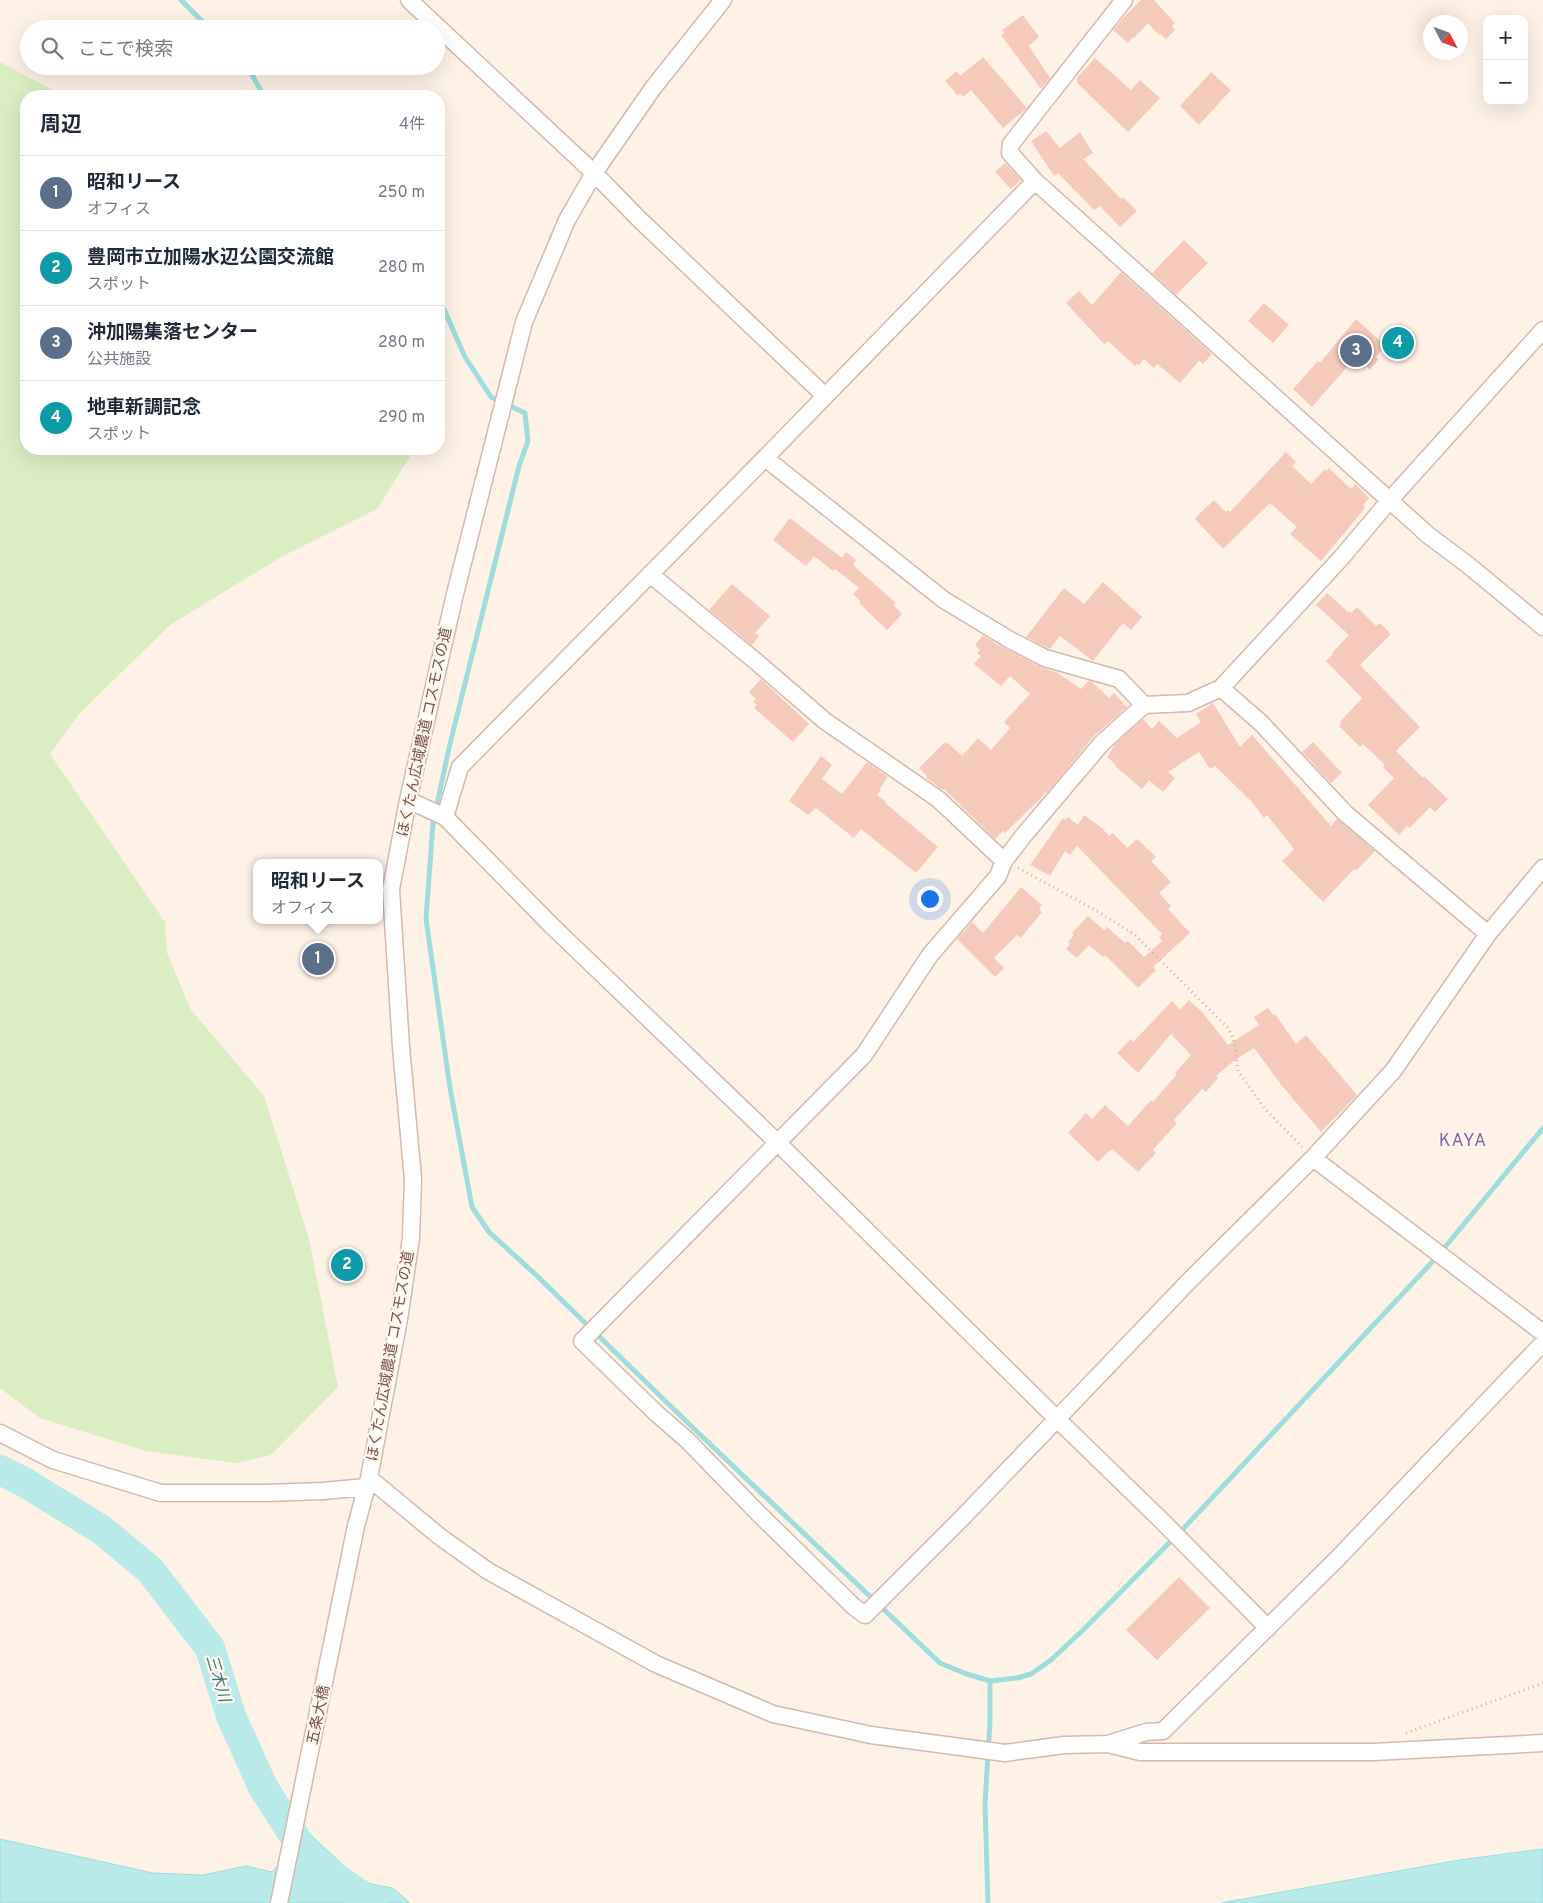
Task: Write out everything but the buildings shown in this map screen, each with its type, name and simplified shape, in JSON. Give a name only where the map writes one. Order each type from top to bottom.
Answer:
[{"type":"street","points":[[409,0],[430,20]]},
{"type":"street","name":"ほくたん広域農道 コスモスの道","points":[[356,1526],[367,1482],[400,1319],[411,1238],[413,1179],[401,1047],[391,889],[408,800],[455,594],[524,322],[567,220],[594,173],[653,88],[724,0]]},
{"type":"street","points":[[1124,0],[1011,144],[1010,153],[1035,180],[1428,535],[1468,565],[1543,627]]},
{"type":"street","points":[[445,34],[594,173],[640,220],[824,395]]},
{"type":"street","points":[[446,817],[460,767],[765,458],[824,395],[1035,180]]},
{"type":"street","points":[[1543,330],[1342,557],[1221,688],[1188,703],[1144,705],[1102,743],[1004,861],[998,876],[930,955],[864,1055],[582,1341],[656,1413],[687,1440],[853,1606],[865,1615],[1190,1280],[1312,1158],[1393,1071],[1488,934],[1543,868]]},
{"type":"street","points":[[765,458],[944,600],[1010,640],[1045,658],[1119,679],[1144,705]]},
{"type":"street","points":[[650,574],[825,721],[938,799],[1004,861]]},
{"type":"street","points":[[1221,688],[1261,723],[1345,813],[1488,934]]},
{"type":"street","points":[[408,800],[446,817],[551,925],[777,1142],[1268,1628]]},
{"type":"street","points":[[1312,1158],[1543,1333]]},
{"type":"street","points":[[1108,1744],[1146,1732],[1163,1731],[1344,1552],[1543,1343]]},
{"type":"street","points":[[0,1433],[53,1460],[161,1493],[324,1491],[367,1482],[488,1571],[656,1664],[773,1714],[872,1735],[1005,1753],[1064,1745],[1108,1744],[1140,1752],[1382,1751],[1543,1743]]},
{"type":"street","name":"五条大橋","points":[[279,1903],[356,1526]]},
{"type":"path","points":[[1004,861],[1097,911],[1135,935],[1228,1028],[1234,1040],[1238,1071],[1265,1109],[1312,1158]]},
{"type":"path","points":[[1382,1751],[1402,1735],[1543,1683]]},
{"type":"green space","points":[[0,62],[20,73],[20,75],[24,75],[53,90],[20,90],[20,455],[411,455],[377,509],[281,557],[170,625],[79,714],[50,754],[165,922],[167,953],[191,1010],[264,1096],[309,1239],[338,1387],[271,1455],[236,1463],[146,1451],[40,1418],[0,1388]]},
{"type":"water","points":[[309,1833],[350,1872],[371,1884],[393,1888],[410,1903],[0,1903],[0,1839],[153,1873],[203,1875],[246,1866],[272,1872]]},
{"type":"water","points":[[1543,1849],[1543,1903],[1221,1903],[1459,1860]]},
{"type":"waterway","points":[[181,0],[201,20]]},
{"type":"waterway","points":[[252,75],[261,90]]},
{"type":"waterway","points":[[445,312],[465,357],[491,397],[525,413],[528,441],[519,466],[449,748],[433,823],[426,919],[450,1088],[472,1207],[489,1232],[940,1663],[990,1681],[990,1721],[985,1804],[988,1903]]},
{"type":"waterway","points":[[990,1681],[1017,1678],[1031,1674],[1051,1660],[1083,1630],[1183,1529],[1436,1258],[1543,1128]]},
{"type":"waterway","name":"三木川","points":[[0,1470],[24,1482],[102,1530],[150,1570],[210,1648],[231,1716],[263,1787],[309,1859],[372,1903]]},
{"type":"place","name":"地車新調記念","points":[[1398,343]]},
{"type":"place","name":"沖加陽集落センター","points":[[1356,351]]},
{"type":"place","name":"昭和リース","points":[[318,959]]},
{"type":"place","name":"豊岡市立加陽水辺公園交流館","points":[[347,1265]]},
{"type":"district","name":"KAYA","points":[[1463,1140]]}]
